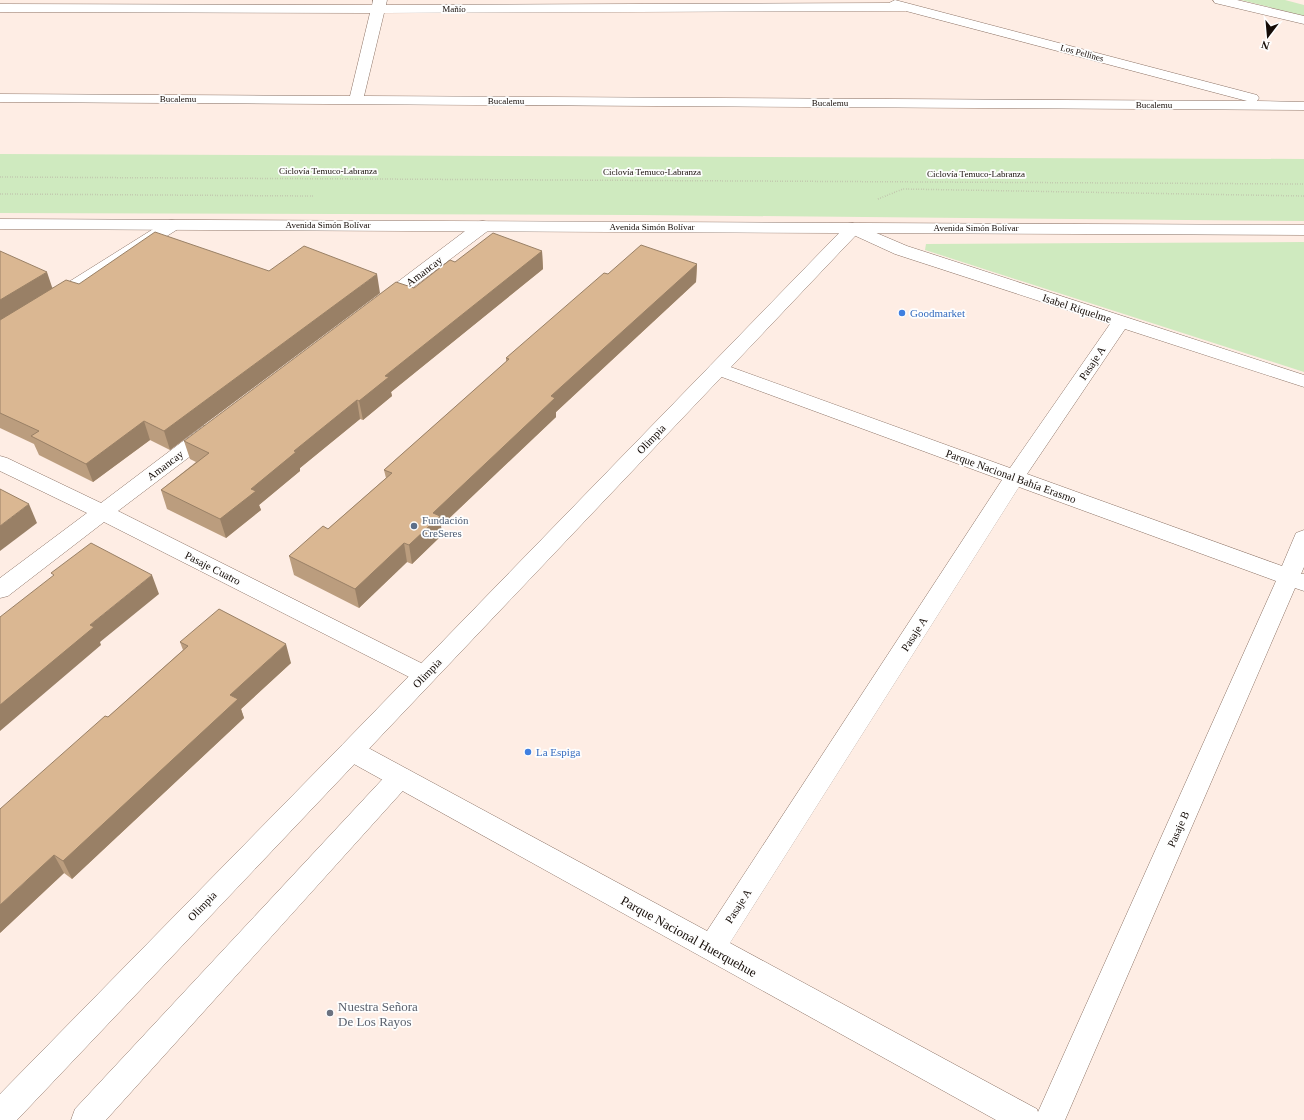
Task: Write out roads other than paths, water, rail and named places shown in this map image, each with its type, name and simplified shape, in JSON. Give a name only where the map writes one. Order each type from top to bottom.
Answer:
[{"type":"street","name":"Los Pellines","points":[[881,0],[1282,106]]},
{"type":"street","points":[[1220,0],[1304,20]]},
{"type":"street","name":"Mañío","points":[[0,8],[380,5],[908,7]]},
{"type":"street","points":[[356,100],[380,5]]},
{"type":"street","name":"Bucalemu","points":[[0,98],[1304,106]]},
{"type":"street","name":"Avenida Simón Bolívar","points":[[0,224],[1304,230]]},
{"type":"street","points":[[0,333],[172,225]]},
{"type":"street","name":"Amancay","points":[[369,312],[484,226]]},
{"type":"street","name":"Isabel Riquelme","points":[[852,228],[901,250],[1304,381]]},
{"type":"street","name":"Olimpia","points":[[0,1116],[425,675],[852,228]]},
{"type":"street","name":"Pasaje A","points":[[711,948],[1015,477],[1120,322]]},
{"type":"street","name":"Parque Nacional Bahía Erasmo","points":[[718,368],[1297,580]]},
{"type":"street","name":"Amancay","points":[[0,590],[223,422]]},
{"type":"street","name":"Pasaje Cuatro","points":[[0,463],[102,512],[425,675]]},
{"type":"street","name":"Pasaje B","points":[[1050,1120],[1297,580],[1304,538]]},
{"type":"street","name":"Parque Nacional Huerquehue","points":[[352,751],[1026,1120]]},
{"type":"street","points":[[86,1120],[400,777]]},
{"type":"place","name":"Goodmarket","points":[[902,313]]},
{"type":"place","name":"Fundación CreSeres","points":[[414,526]]},
{"type":"place","name":"La Espiga","points":[[528,752]]},
{"type":"place","name":"Nuestra Señora De Los Rayos","points":[[330,1013]]}]
